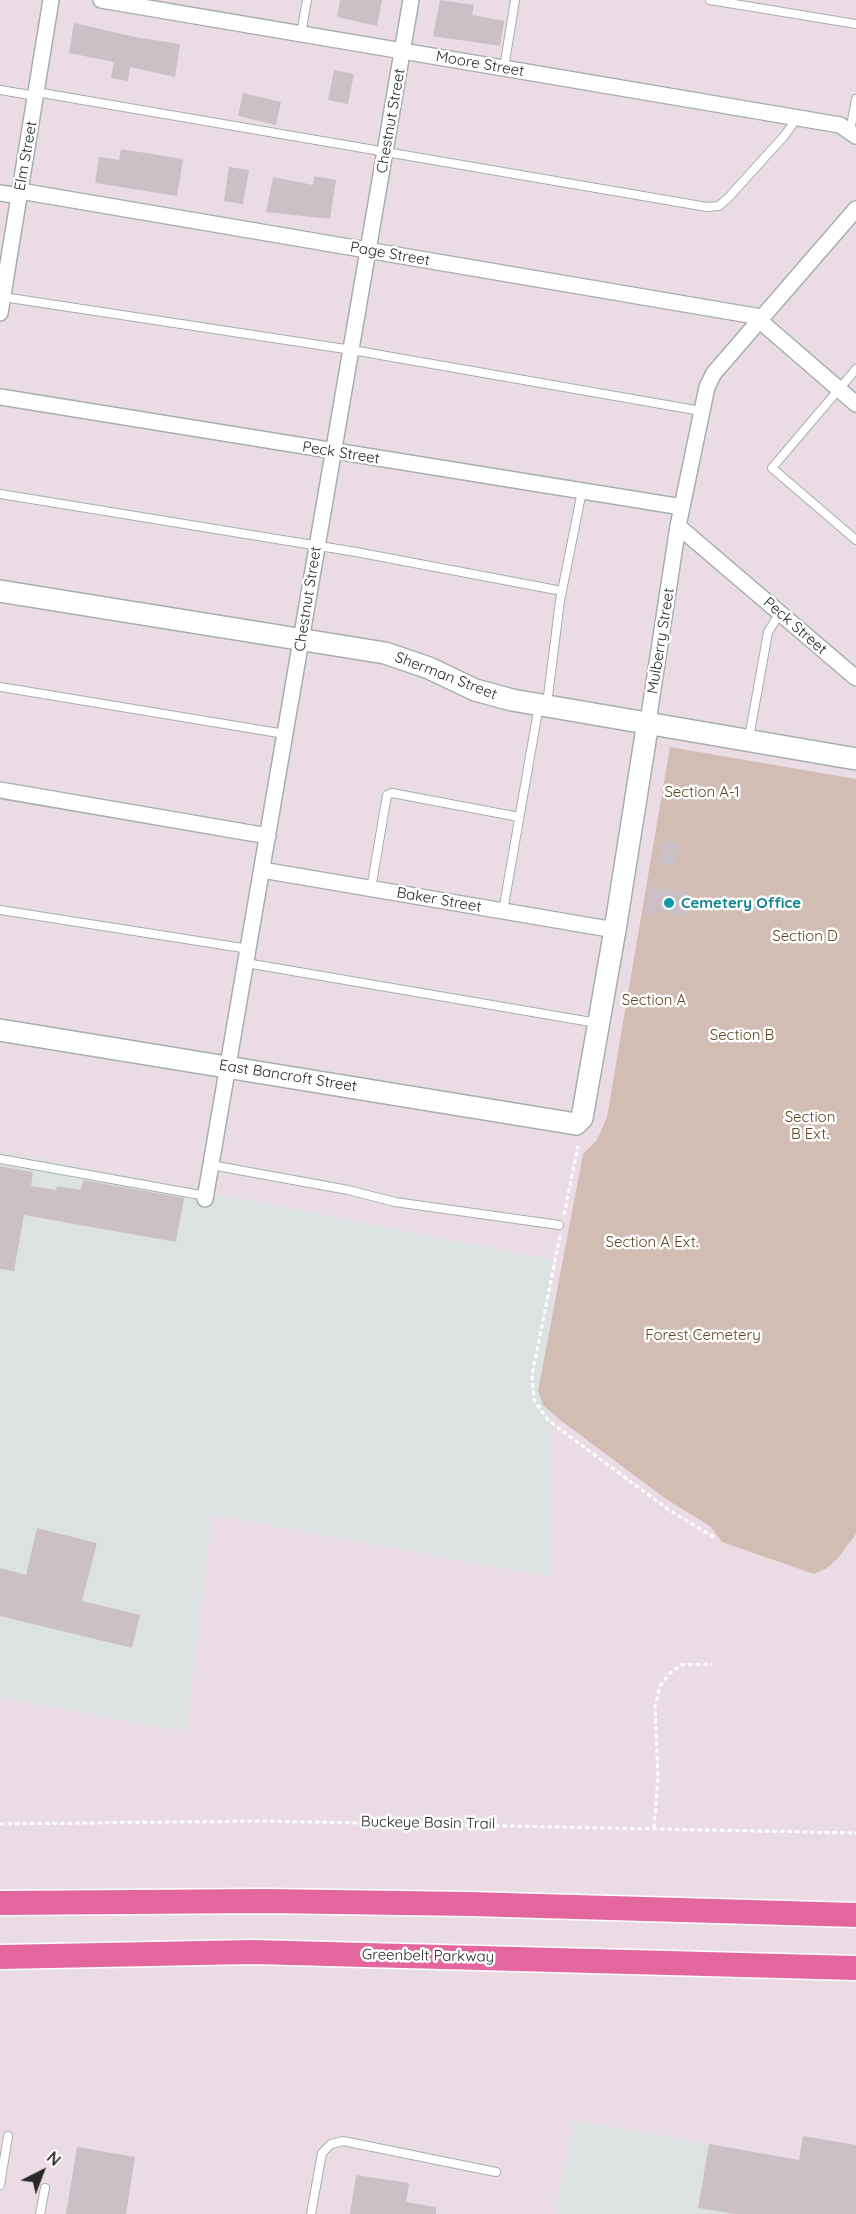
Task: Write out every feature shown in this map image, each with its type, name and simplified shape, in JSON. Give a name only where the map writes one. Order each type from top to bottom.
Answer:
[{"type":"main road","points":[[0,1903],[276,1901],[856,1915]]},
{"type":"main road","name":"Greenbelt Parkway","points":[[0,1957],[253,1952],[856,1968]]},
{"type":"street","name":"Elm Street","points":[[0,313],[51,0]]},
{"type":"street","name":"Moore Street","points":[[101,0],[797,117],[840,125],[853,134]]},
{"type":"street","name":"Chestnut Street","points":[[205,1197],[411,0]]},
{"type":"street","name":"Page Street","points":[[0,193],[19,194],[369,251],[760,319]]},
{"type":"street","name":"Mulberry Street","points":[[576,1124],[582,1118],[615,930],[678,526],[701,411],[714,373],[856,209]]},
{"type":"street","points":[[760,319],[856,404]]},
{"type":"street","name":"Peck Street","points":[[0,397],[682,507]]},
{"type":"street","name":"Peck Street","points":[[678,526],[856,678]]},
{"type":"street","name":"Sherman Street","points":[[0,591],[385,653],[429,668],[475,690],[543,705],[856,759]]},
{"type":"street","points":[[0,790],[268,836]]},
{"type":"street","name":"Baker Street","points":[[262,870],[615,930]]},
{"type":"street","name":"East Bancroft Street","points":[[0,1030],[576,1124]]},
{"type":"lane","points":[[301,34],[307,0]]},
{"type":"lane","points":[[504,68],[515,0]]},
{"type":"lane","points":[[710,0],[856,24]]},
{"type":"lane","points":[[0,90],[385,152],[695,207],[718,207],[785,135],[797,117]]},
{"type":"lane","points":[[853,134],[856,99]]},
{"type":"lane","points":[[3,297],[352,350],[701,411]]},
{"type":"lane","points":[[856,369],[772,468],[856,540]]},
{"type":"lane","points":[[503,911],[582,491]]},
{"type":"lane","points":[[0,494],[317,546],[562,591]]},
{"type":"lane","points":[[749,740],[768,632],[780,613]]},
{"type":"lane","points":[[0,687],[285,734]]},
{"type":"lane","points":[[371,889],[387,795],[392,793],[519,817]]},
{"type":"lane","points":[[0,910],[598,1023]]},
{"type":"lane","points":[[0,1159],[205,1197]]},
{"type":"lane","points":[[211,1165],[348,1190],[395,1202],[561,1224]]},
{"type":"lane","points":[[0,2185],[8,2136]]},
{"type":"lane","points":[[311,2214],[322,2153],[331,2144],[343,2141],[496,2172]]},
{"type":"lane","points":[[40,2214],[45,2188]]},
{"type":"path","points":[[561,1224],[578,1146]]},
{"type":"path","points":[[560,1235],[532,1375],[534,1400],[548,1420],[565,1434],[669,1510],[714,1537]]},
{"type":"path","points":[[654,1828],[658,1777],[655,1706],[660,1686],[669,1674],[681,1665],[712,1665]]},
{"type":"path","name":"Buckeye Basin Trail","points":[[0,1824],[260,1821],[856,1833]]},
{"type":"shaded area","points":[[0,1151],[552,1260],[549,1577],[212,1515],[186,1732],[0,1698]]},
{"type":"shaded area","points":[[574,2120],[709,2144],[698,2207],[735,2214],[555,2214]]},
{"type":"green space","name":"Forest Cemetery","points":[[670,747],[856,779],[856,1534],[838,1558],[827,1568],[814,1574],[722,1542],[710,1526],[666,1499],[559,1419],[543,1405],[538,1391],[583,1154],[597,1140],[607,1117]]},
{"type":"building","points":[[340,0],[382,0],[377,26],[337,17]]},
{"type":"building","points":[[440,0],[474,5],[472,15],[504,21],[500,46],[433,36]]},
{"type":"building","points":[[74,23],[135,37],[180,44],[175,77],[130,67],[128,81],[111,78],[114,62],[69,53]]},
{"type":"building","points":[[334,70],[354,74],[348,104],[328,100]]},
{"type":"building","points":[[243,93],[281,102],[276,125],[238,116]]},
{"type":"building","points":[[121,149],[183,159],[177,196],[95,183],[99,157],[119,160]]},
{"type":"building","points":[[229,167],[249,170],[243,204],[224,201]]},
{"type":"building","points":[[314,176],[336,180],[330,219],[266,212],[273,177],[313,185]]},
{"type":"building","points":[[662,841],[679,844],[675,866],[658,863]]},
{"type":"building","name":"Cemetery Office","points":[[650,886],[692,895],[688,916],[658,911],[658,915],[646,913]]},
{"type":"building","points":[[0,1166],[33,1172],[31,1186],[56,1190],[57,1186],[81,1190],[83,1180],[184,1198],[176,1242],[24,1215],[14,1271],[0,1269]]},
{"type":"building","points":[[37,1528],[97,1543],[82,1601],[140,1615],[132,1648],[0,1616],[0,1568],[26,1575]]},
{"type":"building","points":[[803,2136],[856,2145],[856,2214],[735,2214],[698,2208],[709,2144],[799,2160]]},
{"type":"building","points":[[77,2147],[135,2157],[126,2214],[66,2214]]},
{"type":"building","points":[[356,2175],[409,2183],[406,2202],[436,2207],[436,2214],[350,2214]]},
{"type":"place","name":"Cemetery Office","points":[[669,903]]},
{"type":"park label","name":"Section A-1","points":[[702,792]]},
{"type":"park label","name":"Section D","points":[[805,936]]},
{"type":"park label","name":"Section A","points":[[654,1000]]},
{"type":"park label","name":"Section B","points":[[742,1035]]},
{"type":"park label","name":"Section B Ext.","points":[[810,1126]]},
{"type":"park label","name":"Section A Ext.","points":[[652,1242]]}]
